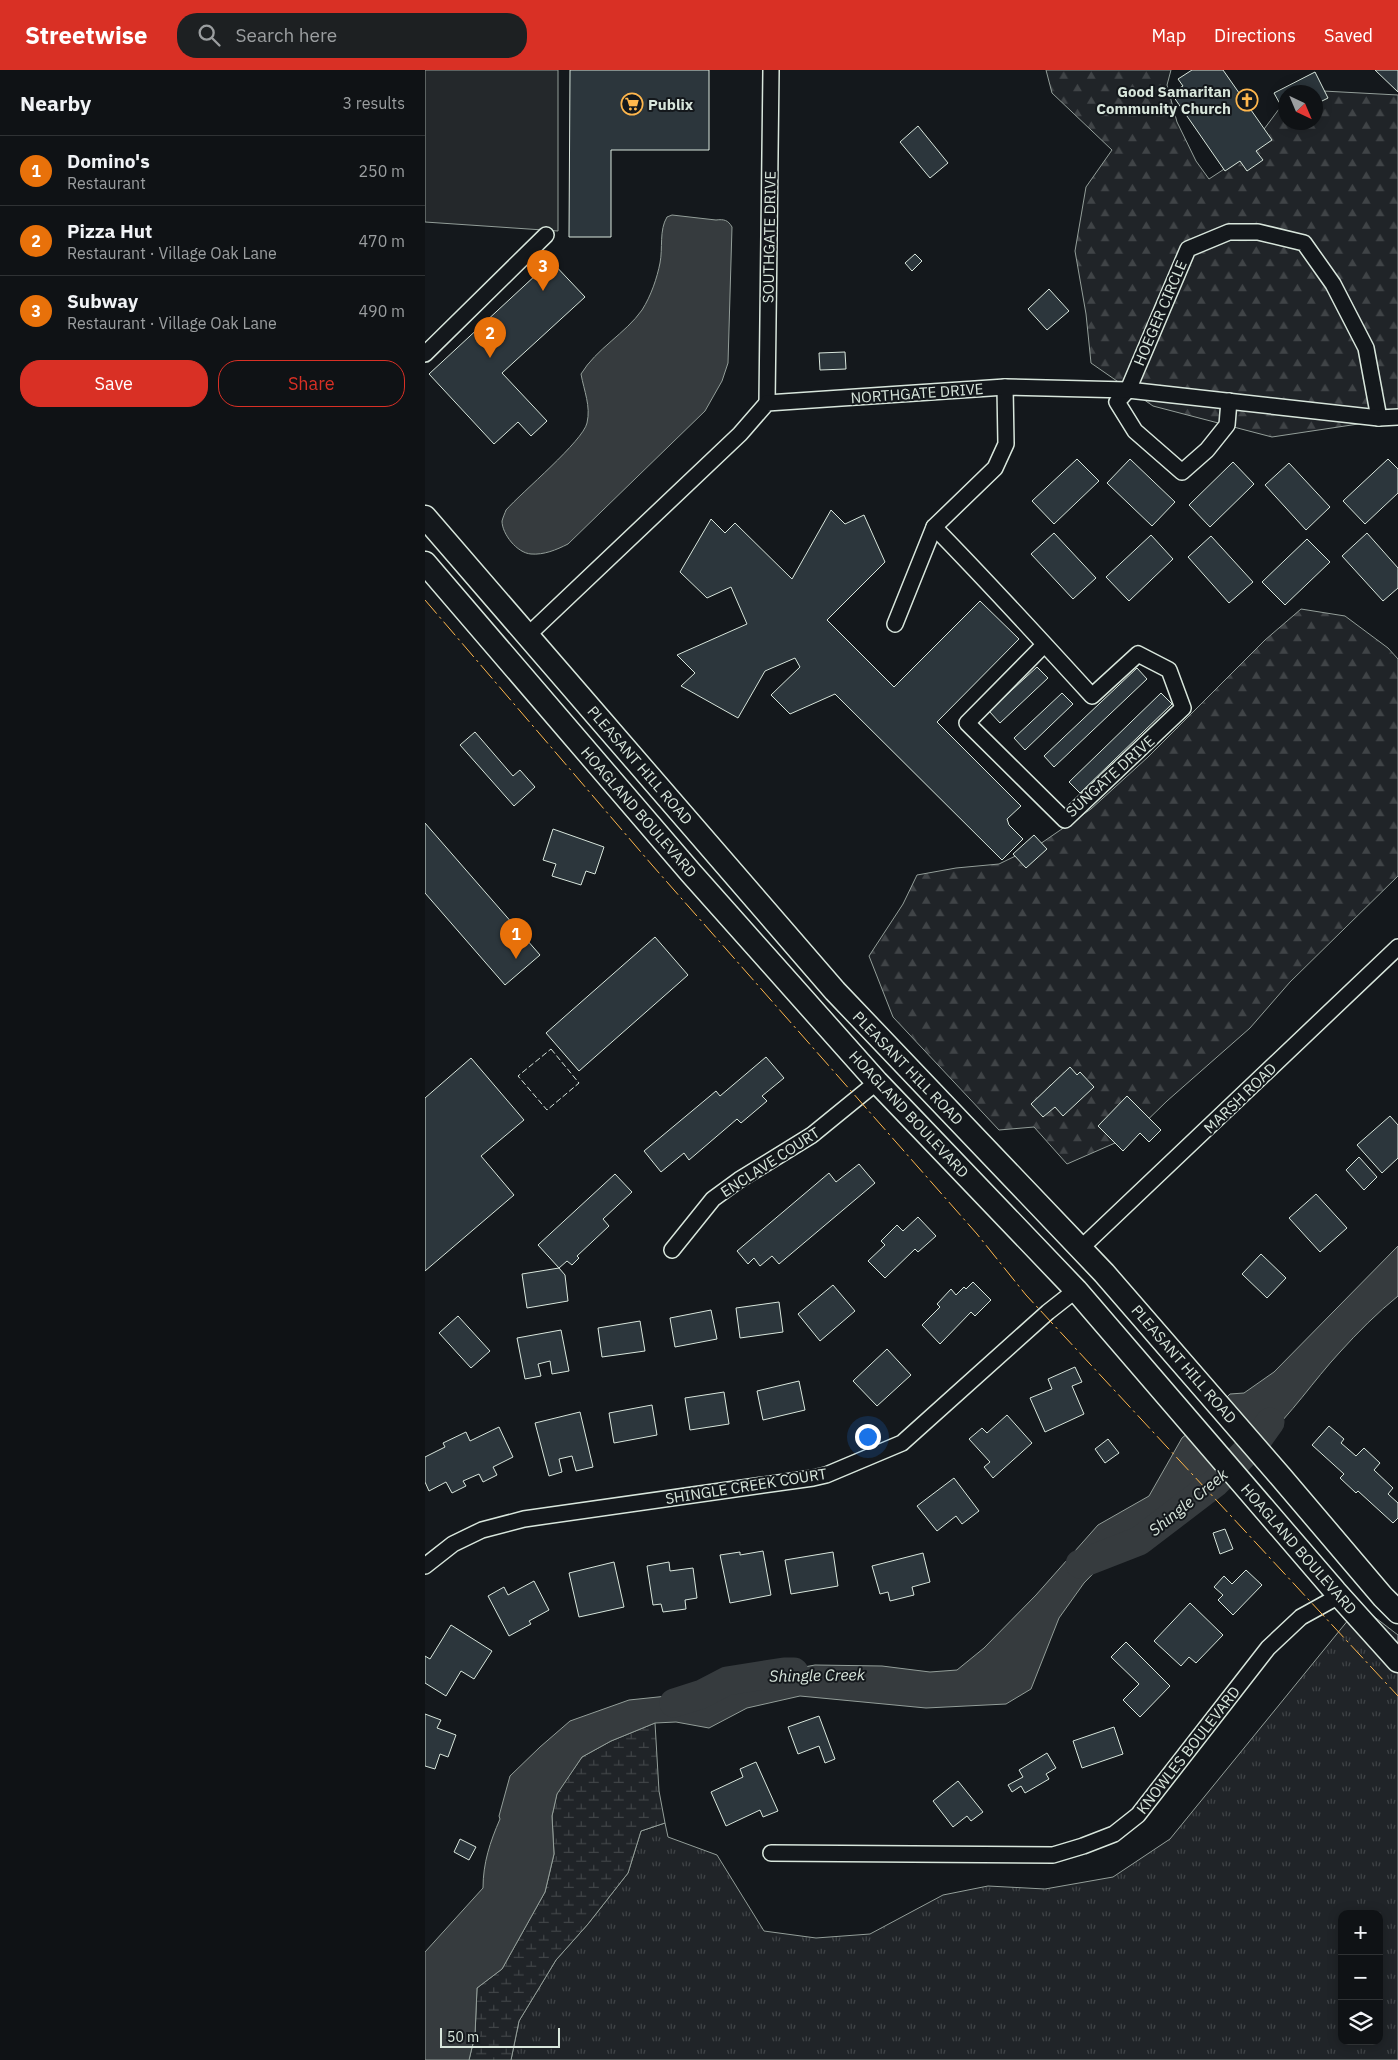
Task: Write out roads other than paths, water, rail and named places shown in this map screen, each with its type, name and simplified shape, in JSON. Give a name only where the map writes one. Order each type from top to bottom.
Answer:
[{"type":"main road","name":"PLEASANT HILL ROAD","points":[[425,518],[835,991],[1081,1248],[1219,1405],[1383,1598],[1398,1612]]},
{"type":"main road","name":"HOAGLAND BOULEVARD","points":[[425,562],[691,873],[877,1082],[1076,1290],[1339,1596],[1398,1661]]},
{"type":"main road","points":[[504,656],[528,635]]},
{"type":"main road","points":[[1002,1212],[1046,1240],[1081,1248]]},
{"type":"main road","points":[[1076,1290],[1106,1294],[1137,1311]]},
{"type":"main road","points":[[1339,1596],[1359,1599],[1371,1604],[1398,1625]]},
{"type":"street","name":"SOUTHGATE DRIVE","points":[[767,403],[771,70]]},
{"type":"street","name":"HOEGER CIRCLE","points":[[1229,401],[1227,425],[1207,450],[1182,472],[1135,432],[1117,402],[1128,390],[1188,249],[1229,232],[1258,232],[1304,243],[1333,284],[1366,348],[1379,418]]},
{"type":"street","points":[[425,354],[545,235]]},
{"type":"street","name":"NORTHGATE DRIVE","points":[[767,403],[1005,387],[1128,390],[1379,418],[1398,417]]},
{"type":"street","points":[[895,624],[934,527],[995,468],[1006,444],[1005,387]]},
{"type":"street","points":[[528,635],[740,434],[767,403]]},
{"type":"street","name":"SUNGATE DRIVE","points":[[934,527],[996,591],[1044,646],[1092,696],[1138,654],[1169,670],[1183,708],[1065,820],[967,723],[1044,646]]},
{"type":"street","name":"MARSH ROAD","points":[[1081,1248],[1398,947]]},
{"type":"street","name":"ENCLAVE COURT","points":[[672,1250],[713,1199],[739,1180],[812,1135],[877,1082]]},
{"type":"street","name":"SHINGLE CREEK COURT","points":[[425,1565],[453,1544],[482,1530],[524,1519],[813,1478],[826,1475],[893,1447],[902,1443],[1048,1312],[1076,1290]]},
{"type":"street","name":"KNOWLES BOULEVARD","points":[[771,1853],[1053,1855],[1114,1834],[1138,1815],[1278,1636],[1312,1609],[1339,1596]]},
{"type":"water","points":[[672,215],[724,220],[732,227],[728,363],[722,381],[705,411],[568,544],[545,553],[526,553],[516,547],[507,537],[502,521],[506,510],[564,454],[583,431],[587,423],[588,411],[581,374],[587,365],[628,326],[645,305],[659,269],[662,233],[665,222],[667,217]]},
{"type":"water","points":[[1398,1246],[1398,1296],[1375,1316],[1330,1363],[1283,1420],[1262,1441],[1225,1399],[1230,1394],[1244,1393],[1274,1372]]},
{"type":"water","points":[[1188,1433],[1223,1474],[1167,1508],[1115,1551],[1084,1583],[1059,1618],[1031,1689],[1006,1704],[926,1708],[800,1696],[747,1708],[709,1728],[676,1722],[655,1723],[611,1741],[582,1757],[557,1794],[552,1816],[554,1854],[545,1892],[502,1969],[477,1988],[475,2035],[469,2060],[425,2060],[425,1952],[483,1888],[484,1870],[488,1853],[500,1819],[499,1816],[510,1776],[570,1721],[629,1700],[706,1692],[761,1675],[815,1665],[882,1666],[930,1672],[957,1670],[984,1648],[1036,1595],[1098,1525],[1149,1496],[1182,1438]]},
{"type":"waterway","name":"Shingle Creek","points":[[1080,1564],[1139,1541],[1215,1483],[1255,1443],[1270,1422]]},
{"type":"waterway","name":"Shingle Creek","points":[[674,1703],[702,1694],[727,1681],[794,1672]]},
{"type":"place","name":"Good Samaritan Community Church","points":[[1247,100]]},
{"type":"place","name":"Publix","points":[[632,104]]},
{"type":"place","name":"Subway","points":[[543,291]]},
{"type":"place","name":"Pizza Hut","points":[[490,358]]},
{"type":"place","name":"Domino's","points":[[516,959]]}]
